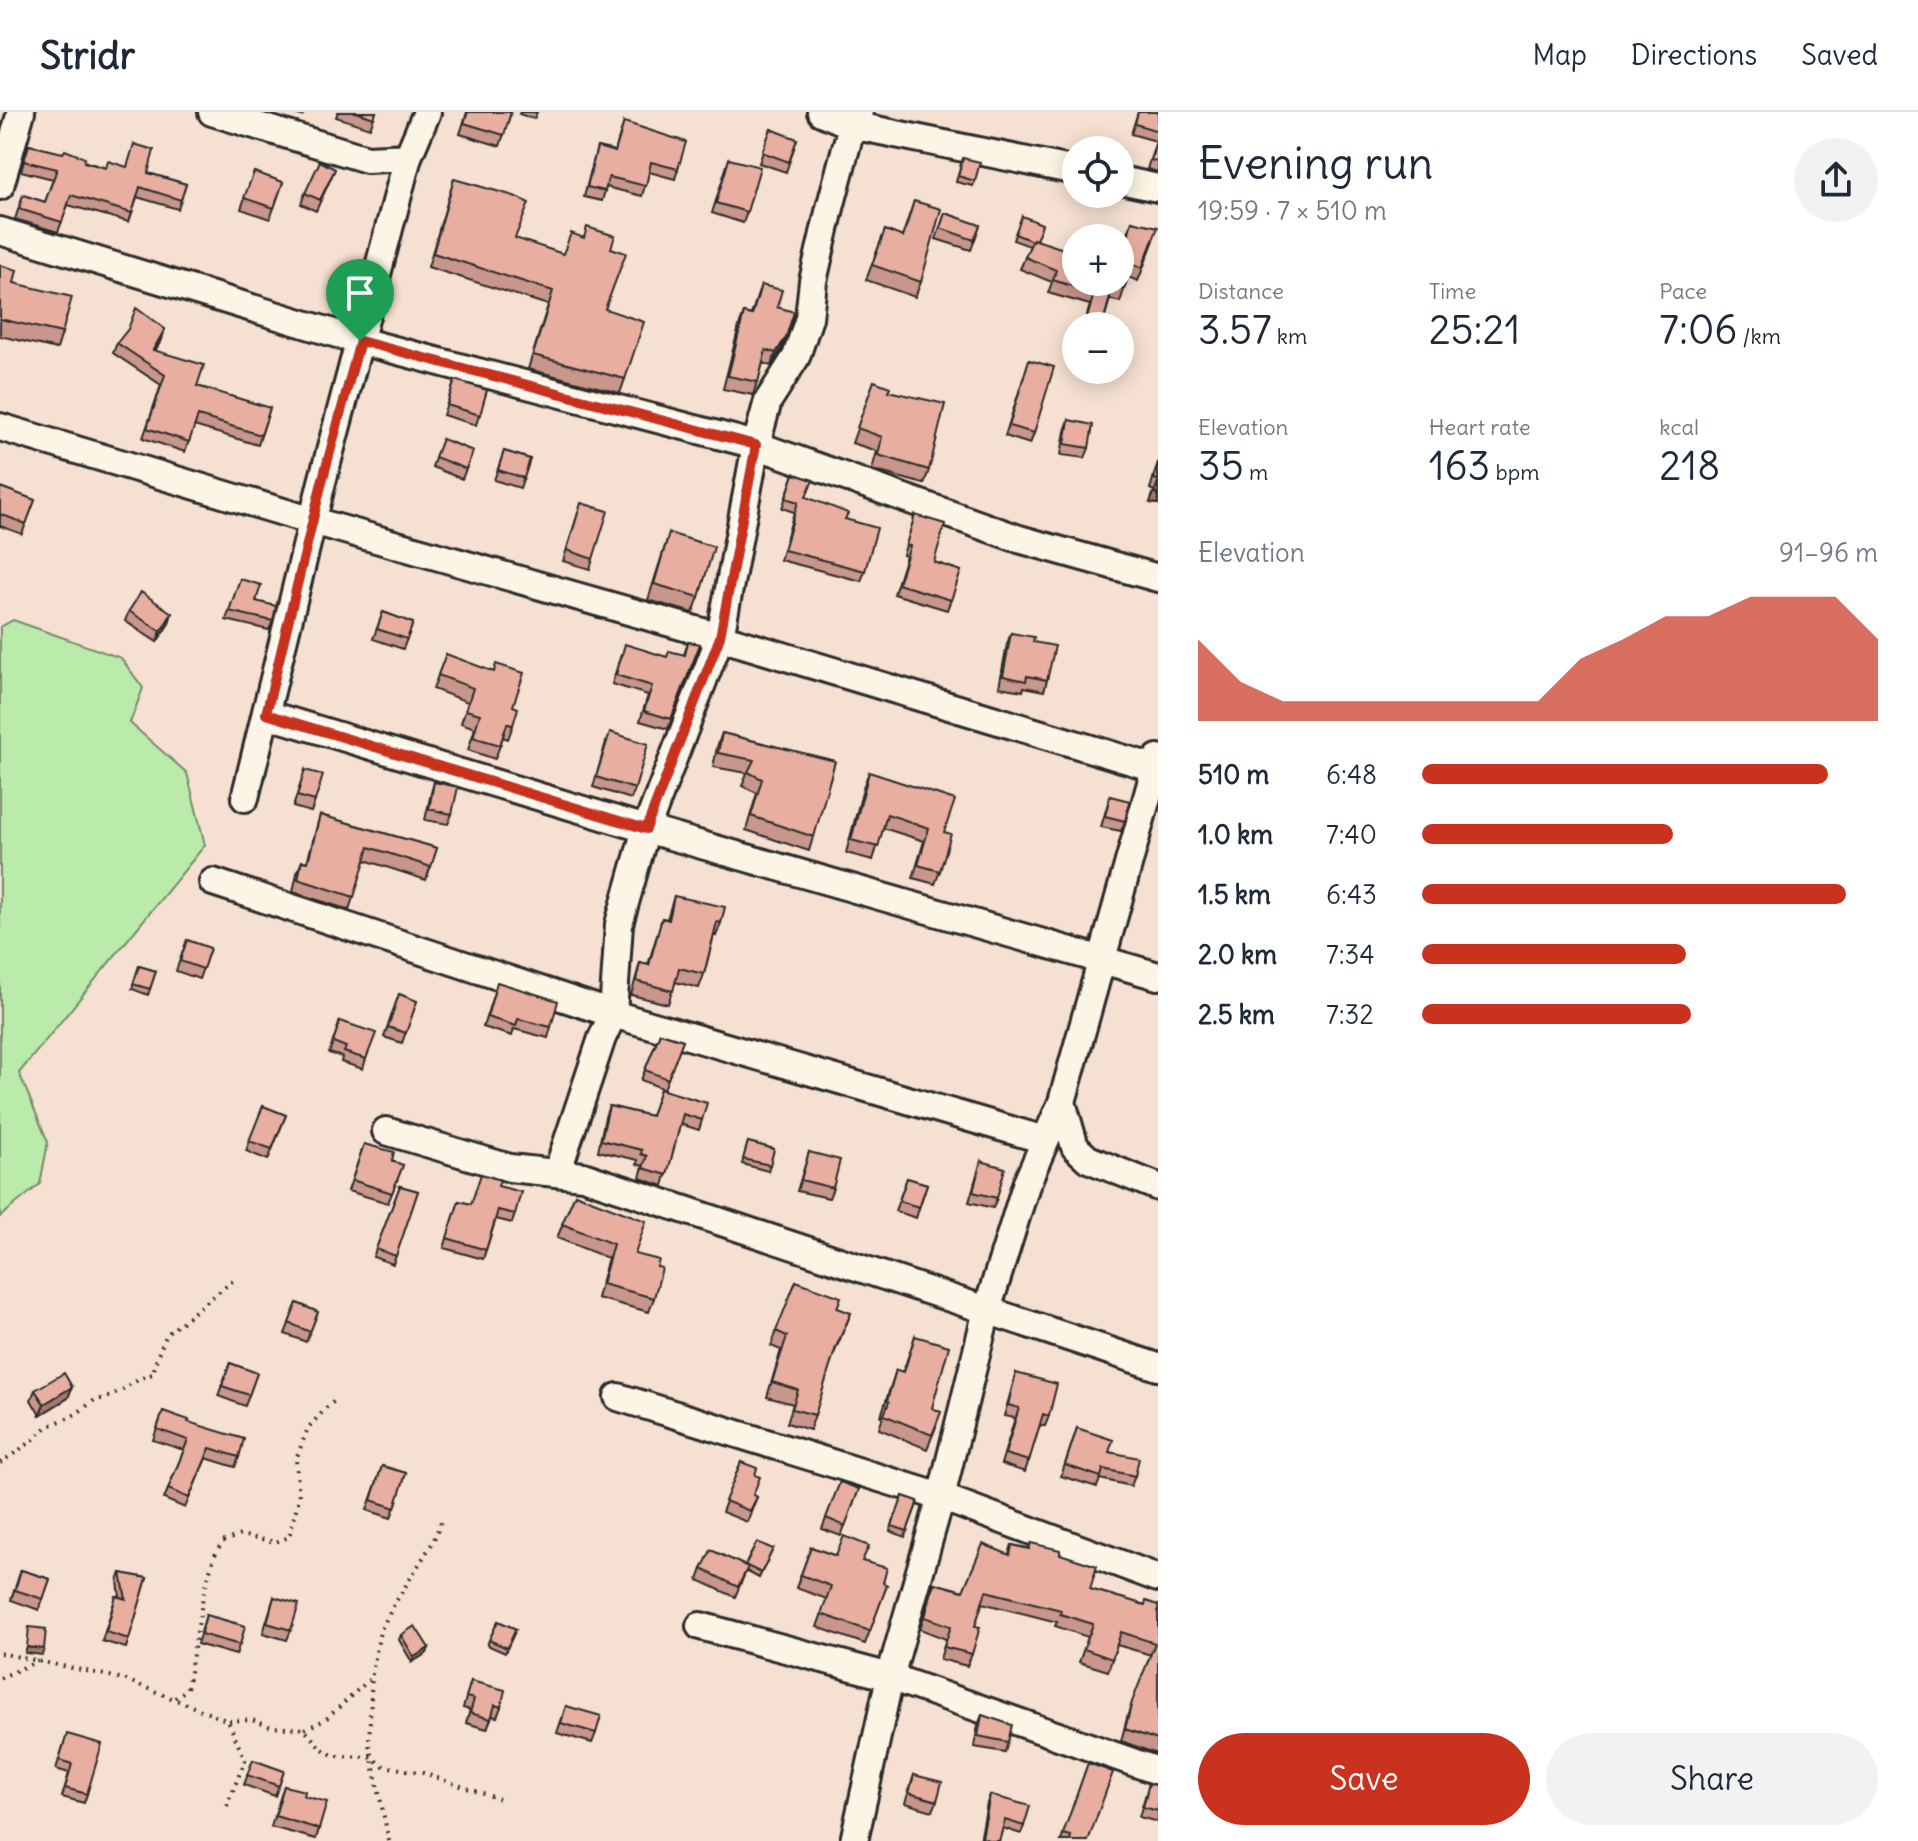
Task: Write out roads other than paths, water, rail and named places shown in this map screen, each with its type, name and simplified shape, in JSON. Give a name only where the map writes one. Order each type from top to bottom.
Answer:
[{"type":"street","points":[[0,186],[21,112]]},
{"type":"street","points":[[212,112],[367,159],[408,157]]},
{"type":"street","points":[[245,798],[408,157],[427,112]]},
{"type":"street","points":[[821,112],[1062,168]]},
{"type":"street","points":[[557,1173],[602,1038],[613,1014],[619,924],[646,829],[720,637],[756,445],[768,401],[796,357],[809,318],[813,281],[856,119]]},
{"type":"street","points":[[1134,183],[1158,188]]},
{"type":"street","points":[[0,231],[360,341],[756,445],[1019,539],[1158,578]]},
{"type":"street","points":[[0,427],[313,521],[1157,765],[1062,1102],[1026,1185],[987,1310],[941,1497],[890,1677],[854,1841]]},
{"type":"street","points":[[266,714],[646,829],[1158,976]]},
{"type":"street","points":[[213,882],[613,1014],[1045,1140]]},
{"type":"street","points":[[1062,1102],[1075,1147],[1088,1159],[1158,1187]]},
{"type":"street","points":[[386,1131],[510,1168],[583,1176],[1158,1367]]},
{"type":"street","points":[[618,1397],[941,1497],[1158,1578]]},
{"type":"street","points":[[700,1626],[890,1677],[1158,1771]]}]
